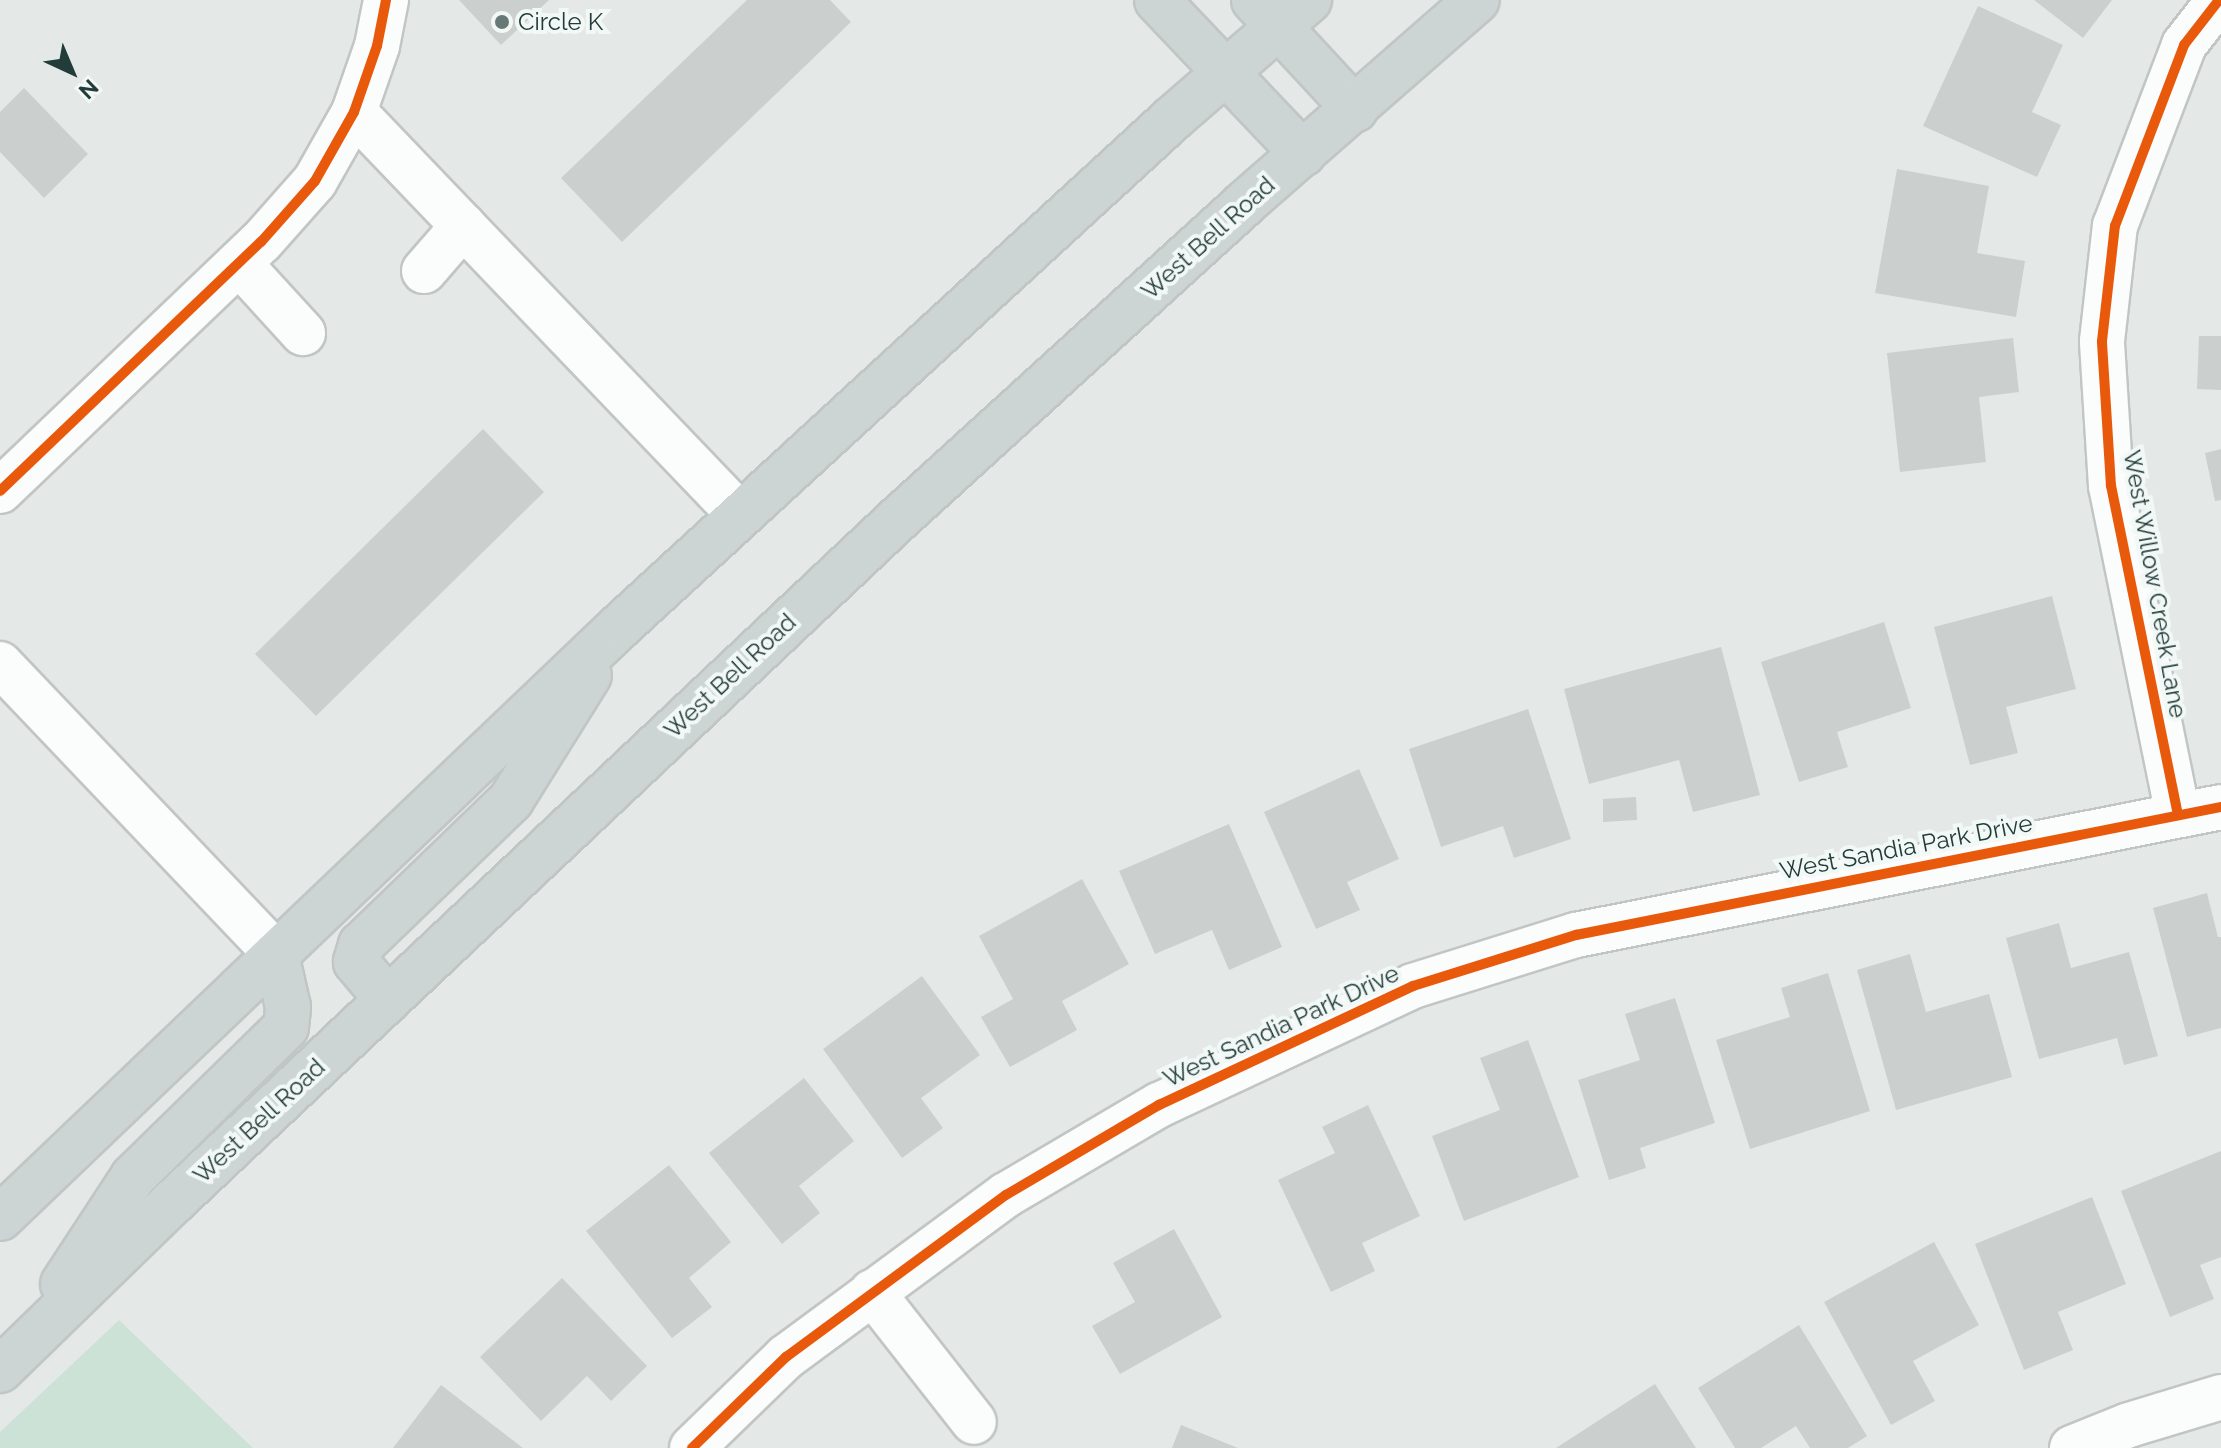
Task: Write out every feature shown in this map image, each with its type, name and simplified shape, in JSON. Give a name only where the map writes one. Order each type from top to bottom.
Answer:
[{"type":"main road","points":[[1157,0],[1303,154]]},
{"type":"main road","name":"West Bell Road","points":[[9,1361],[898,519],[1477,0]]},
{"type":"main road","points":[[0,1218],[620,626],[1162,129],[1228,73],[1281,9],[1355,109]]},
{"type":"main road","points":[[388,1000],[356,962],[361,945],[511,800],[620,626]]},
{"type":"main road","points":[[9,1361],[133,1177],[286,1027],[288,1007],[276,954]]},
{"type":"street","points":[[0,491],[288,215],[315,181],[354,112],[377,46],[386,0]]},
{"type":"street","name":"West Willow Creek Lane","points":[[2178,815],[2111,486],[2102,341],[2115,226],[2184,45],[2219,0]]},
{"type":"street","points":[[354,112],[740,515]]},
{"type":"street","points":[[424,271],[463,226]]},
{"type":"street","points":[[239,263],[303,333]]},
{"type":"street","points":[[0,664],[276,954]]},
{"type":"street","name":"West Sandia Park Drive","points":[[692,1448],[786,1357],[1006,1195],[1159,1105],[1413,986],[1590,932],[2221,807]]},
{"type":"street","points":[[872,1292],[974,1422]]},
{"type":"street","points":[[2072,1448],[2129,1425],[2221,1397]]},
{"type":"green space","points":[[119,1320],[253,1448],[0,1448],[0,1432]]},
{"type":"building","name":"Circle K","points":[[459,0],[549,0],[501,45]]},
{"type":"building","points":[[747,0],[830,0],[851,22],[622,242],[561,178]]},
{"type":"building","points":[[2034,0],[2112,0],[2083,38]]},
{"type":"building","points":[[1978,6],[2063,45],[2032,112],[2061,125],[2037,177],[1923,126]]},
{"type":"building","points":[[24,88],[88,154],[44,198],[0,152],[0,112]]},
{"type":"building","points":[[1897,169],[1989,186],[1977,253],[2025,261],[2016,317],[1875,293]]},
{"type":"building","points":[[2199,336],[2221,336],[2221,390],[2197,389]]},
{"type":"building","points":[[2013,338],[2019,392],[1979,397],[1986,462],[1900,472],[1887,353]]},
{"type":"building","points":[[483,429],[544,492],[316,716],[255,654]]},
{"type":"building","points":[[2221,449],[2221,500],[2215,501],[2205,453]]},
{"type":"building","points":[[2052,596],[2076,689],[2006,707],[2018,753],[1970,765],[1934,627]]},
{"type":"building","points":[[1884,622],[1911,708],[1837,732],[1848,767],[1799,782],[1761,662]]},
{"type":"building","points":[[1721,647],[1760,795],[1693,812],[1679,760],[1589,784],[1564,689]]},
{"type":"building","points":[[1528,709],[1571,839],[1514,858],[1503,826],[1441,847],[1409,749]]},
{"type":"building","points":[[1359,769],[1399,859],[1347,882],[1360,910],[1316,929],[1264,812]]},
{"type":"building","points":[[1636,797],[1637,820],[1603,822],[1603,799]]},
{"type":"building","points":[[1229,824],[1282,947],[1229,970],[1212,930],[1155,954],[1119,871]]},
{"type":"building","points":[[1082,879],[1129,964],[1062,1001],[1077,1030],[1010,1067],[981,1017],[1013,999],[979,936]]},
{"type":"building","points":[[2207,893],[2218,937],[2221,937],[2221,1028],[2187,1037],[2153,908]]},
{"type":"building","points":[[2059,923],[2071,968],[2129,952],[2158,1056],[2124,1065],[2117,1038],[2039,1059],[2006,938]]},
{"type":"building","points":[[1910,954],[1926,1012],[1989,994],[2012,1077],[1896,1110],[1857,970]]},
{"type":"building","points":[[1828,973],[1870,1111],[1750,1149],[1716,1040],[1790,1017],[1781,988]]},
{"type":"building","points":[[922,976],[980,1055],[921,1098],[943,1128],[902,1158],[823,1049]]},
{"type":"building","points":[[1675,998],[1715,1123],[1640,1148],[1646,1168],[1609,1180],[1578,1080],[1640,1060],[1625,1014]]},
{"type":"building","points":[[1528,1040],[1579,1177],[1464,1221],[1432,1136],[1500,1110],[1480,1058]]},
{"type":"building","points":[[804,1078],[854,1141],[799,1186],[820,1213],[782,1244],[709,1153]]},
{"type":"building","points":[[1368,1105],[1420,1216],[1362,1243],[1375,1271],[1331,1292],[1278,1180],[1335,1153],[1322,1127]]},
{"type":"building","points":[[2221,1151],[2221,1257],[2200,1265],[2214,1299],[2170,1317],[2121,1191]]},
{"type":"building","points":[[669,1165],[731,1242],[689,1278],[712,1307],[672,1338],[586,1231]]},
{"type":"building","points":[[2092,1197],[2126,1284],[2058,1312],[2073,1350],[2024,1370],[1975,1244]]},
{"type":"building","points":[[1174,1229],[1222,1317],[1120,1374],[1092,1326],[1135,1302],[1113,1263]]},
{"type":"building","points":[[1934,1242],[1979,1325],[1913,1361],[1935,1401],[1891,1425],[1824,1302]]},
{"type":"building","points":[[562,1278],[647,1366],[611,1401],[587,1376],[541,1421],[480,1357]]},
{"type":"building","points":[[1799,1325],[1867,1436],[1848,1448],[1810,1448],[1796,1426],[1761,1448],[1735,1448],[1698,1388]]},
{"type":"building","points":[[1655,1384],[1696,1448],[1556,1448]]},
{"type":"building","points":[[441,1385],[523,1448],[393,1448]]},
{"type":"building","points":[[1181,1425],[1238,1448],[1172,1448]]},
{"type":"cycle path","points":[[0,491],[261,242],[315,181],[354,112],[377,46],[386,0]]},
{"type":"cycle path","points":[[2178,815],[2111,486],[2102,341],[2115,226],[2184,45],[2219,0]]},
{"type":"cycle path","points":[[692,1448],[786,1357],[1006,1195],[1159,1105],[1413,986],[1576,935],[2221,807]]},
{"type":"place","name":"Circle K","points":[[502,22]]}]
